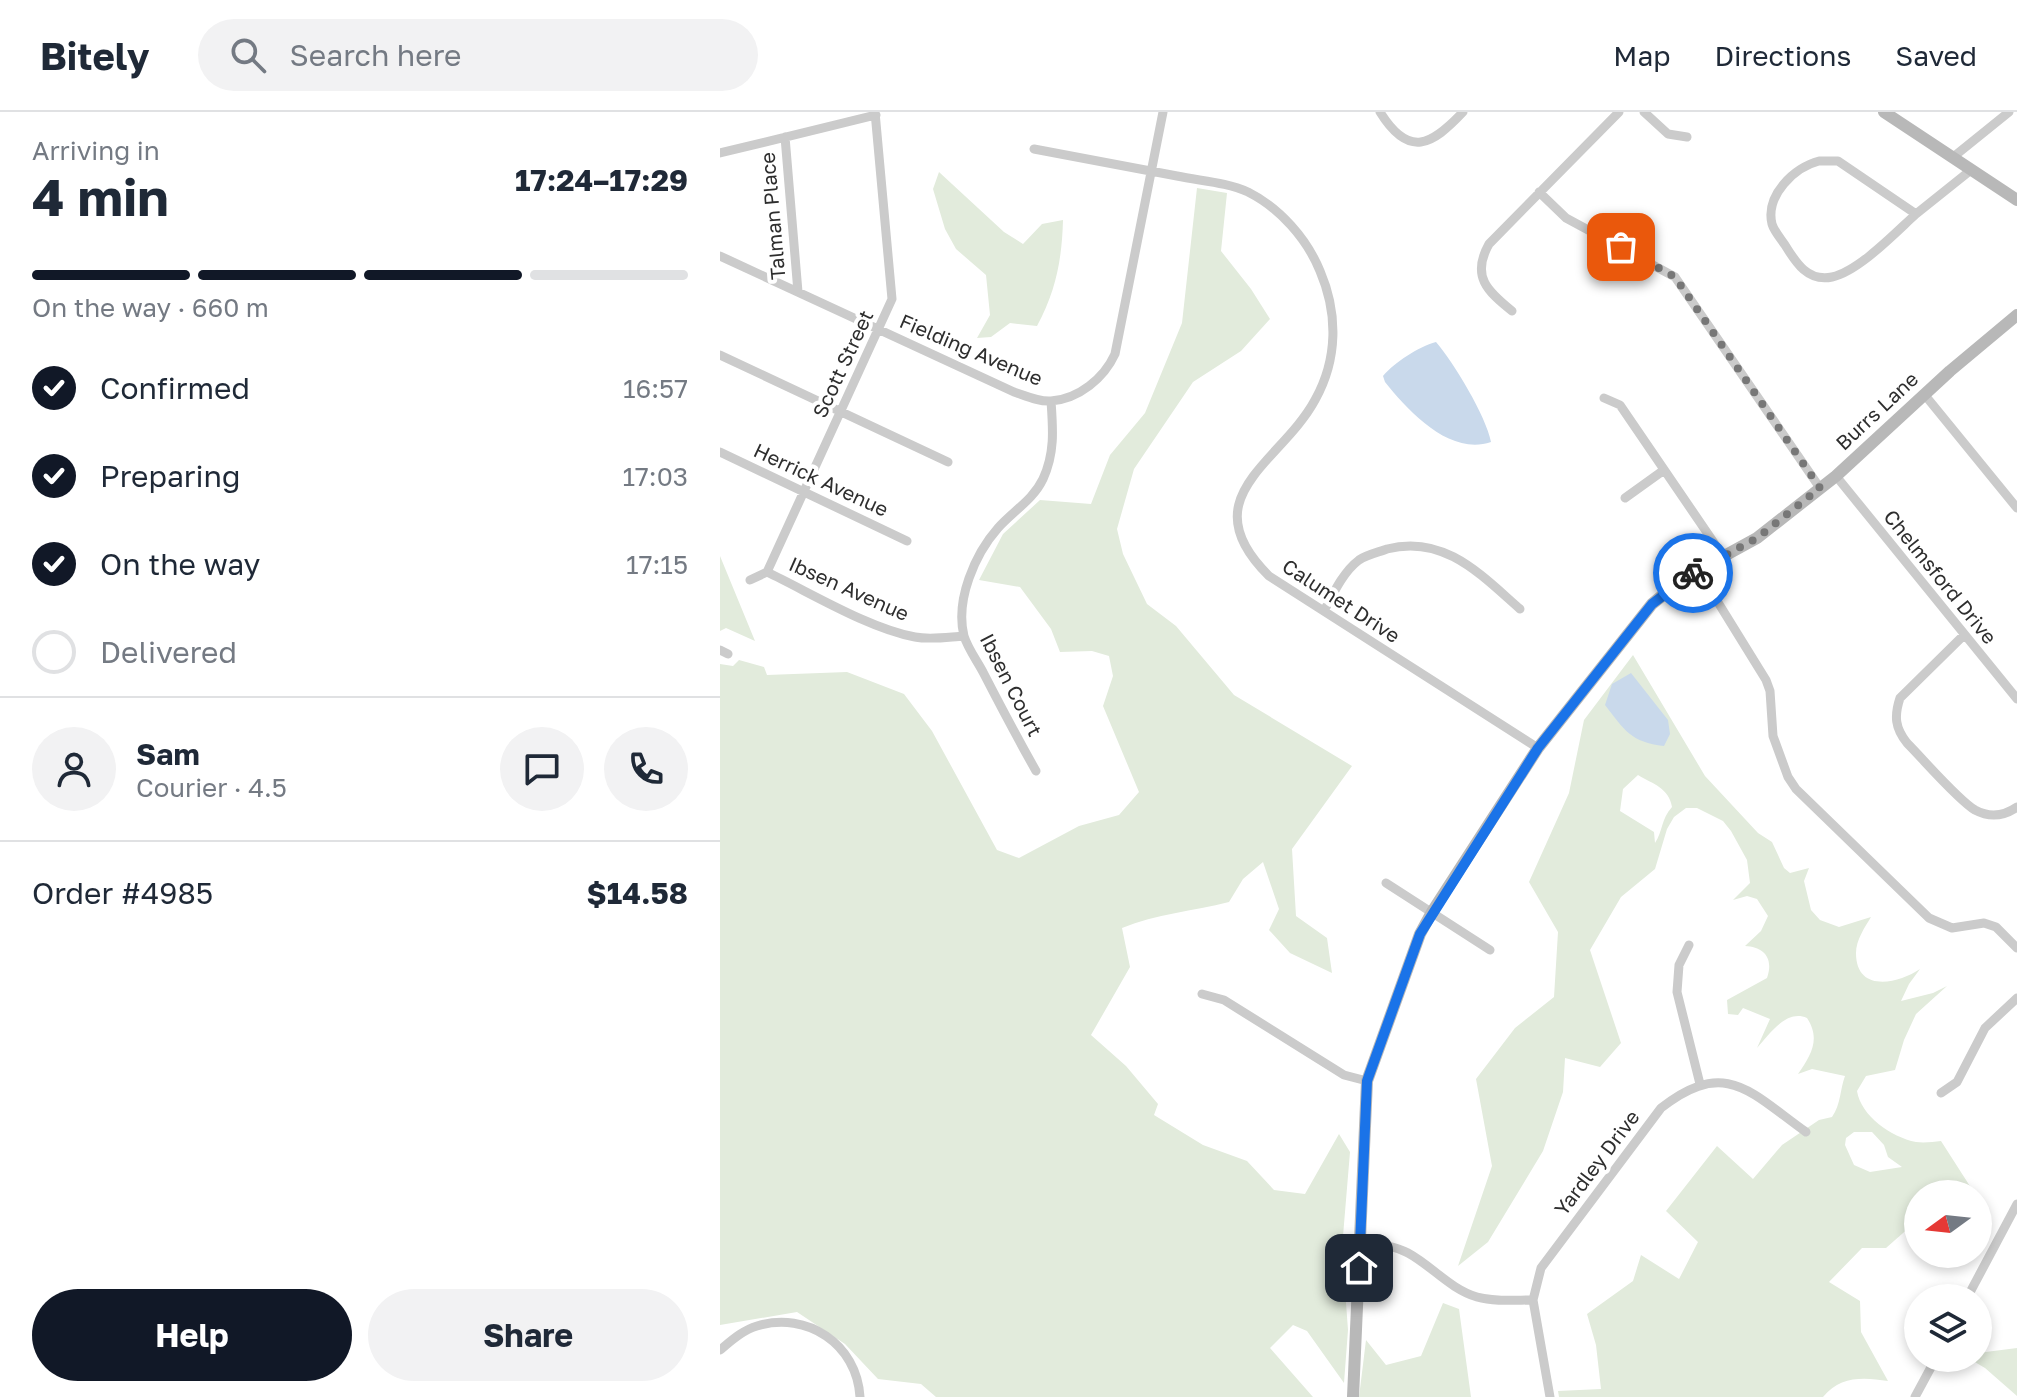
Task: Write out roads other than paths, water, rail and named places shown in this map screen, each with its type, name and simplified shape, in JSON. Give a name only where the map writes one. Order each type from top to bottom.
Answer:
[{"type":"street","name":"Fielding Avenue","points":[[720,256],[1014,392],[1051,401],[1085,389],[1109,368],[1115,354],[1163,112]]},
{"type":"street","points":[[1380,112],[1401,138],[1418,142],[1434,140],[1463,112]]},
{"type":"street","points":[[1512,311],[1485,285],[1480,271],[1483,255],[1489,244],[1619,112]]},
{"type":"street","points":[[1644,112],[1668,134],[1687,137]]},
{"type":"street","points":[[1884,112],[1903,118],[1952,158],[2017,200]]},
{"type":"street","points":[[1952,158],[2009,112]]},
{"type":"street","points":[[720,153],[876,114]]},
{"type":"street","name":"Scott Street","points":[[767,572],[892,299],[876,114]]},
{"type":"street","name":"Talman Place","points":[[785,137],[798,292]]},
{"type":"street","name":"Calumet Drive","points":[[1034,149],[1216,182],[1248,192],[1280,215],[1299,234],[1316,261],[1328,290],[1334,328],[1332,354],[1323,385],[1302,420],[1245,485],[1239,507],[1243,544],[1251,559],[1269,576],[1538,748]]},
{"type":"street","points":[[1916,214],[1838,161],[1803,165],[1774,198],[1771,212],[1772,226],[1798,266],[1820,279],[1849,271],[1971,170]]},
{"type":"street","points":[[1539,192],[1566,218],[1675,277],[1820,488]]},
{"type":"street","name":"Burrs Lane","points":[[1353,1397],[1367,1081],[1420,934],[1432,912],[1538,748],[1652,604],[1684,578],[1757,538],[1836,476],[1924,394],[2017,315]]},
{"type":"street","points":[[720,355],[948,462]]},
{"type":"street","points":[[1924,394],[2017,508]]},
{"type":"street","points":[[1604,398],[1620,405],[1723,556]]},
{"type":"street","name":"Ibsen Court","points":[[1036,771],[964,636],[963,609],[972,572],[987,543],[1035,491],[1051,460],[1054,437],[1051,401]]},
{"type":"street","name":"Herrick Avenue","points":[[720,452],[907,541]]},
{"type":"street","points":[[1625,498],[1664,470]]},
{"type":"street","name":"Chelmsford Drive","points":[[1836,476],[2017,699]]},
{"type":"street","points":[[1324,611],[1341,581],[1359,559],[1404,545],[1436,548],[1470,566],[1520,609]]},
{"type":"street","points":[[1698,570],[1766,680],[1777,750],[1796,789],[1929,918],[1952,928],[1984,923],[1996,927],[2017,948]]},
{"type":"street","points":[[750,580],[767,572]]},
{"type":"street","name":"Ibsen Avenue","points":[[767,572],[878,625],[902,633],[930,639],[964,636]]},
{"type":"street","points":[[1964,635],[1900,698],[1896,710],[1899,732],[1974,809],[1989,815],[2006,814],[2017,807]]},
{"type":"street","points":[[1386,883],[1490,950]]},
{"type":"street","points":[[1689,945],[1679,965],[1677,992],[1700,1084],[1727,1083],[1745,1089],[1806,1132]]},
{"type":"street","points":[[1202,994],[1224,1000],[1344,1075],[1367,1081]]},
{"type":"street","points":[[1941,1093],[1957,1082],[1985,1028],[2017,998]]},
{"type":"street","name":"Yardley Drive","points":[[1550,1397],[1533,1300],[1541,1268],[1661,1108],[1679,1094],[1700,1084]]},
{"type":"street","points":[[1974,1284],[2017,1204]]},
{"type":"street","points":[[1360,1242],[1392,1246],[1409,1253],[1456,1287],[1476,1296],[1493,1300],[1533,1300]]},
{"type":"street","points":[[720,1350],[754,1326],[796,1321],[835,1342],[850,1362],[859,1384],[860,1397]]},
{"type":"street","points":[[1915,1397],[1928,1372]]},
{"type":"water","points":[[1436,342],[1468,390],[1491,442],[1476,445],[1446,437],[1418,418],[1385,382],[1383,376],[1394,365],[1414,351]]},
{"type":"water","points":[[1631,673],[1668,720],[1670,734],[1664,746],[1644,742],[1630,734],[1605,705],[1612,684]]}]
